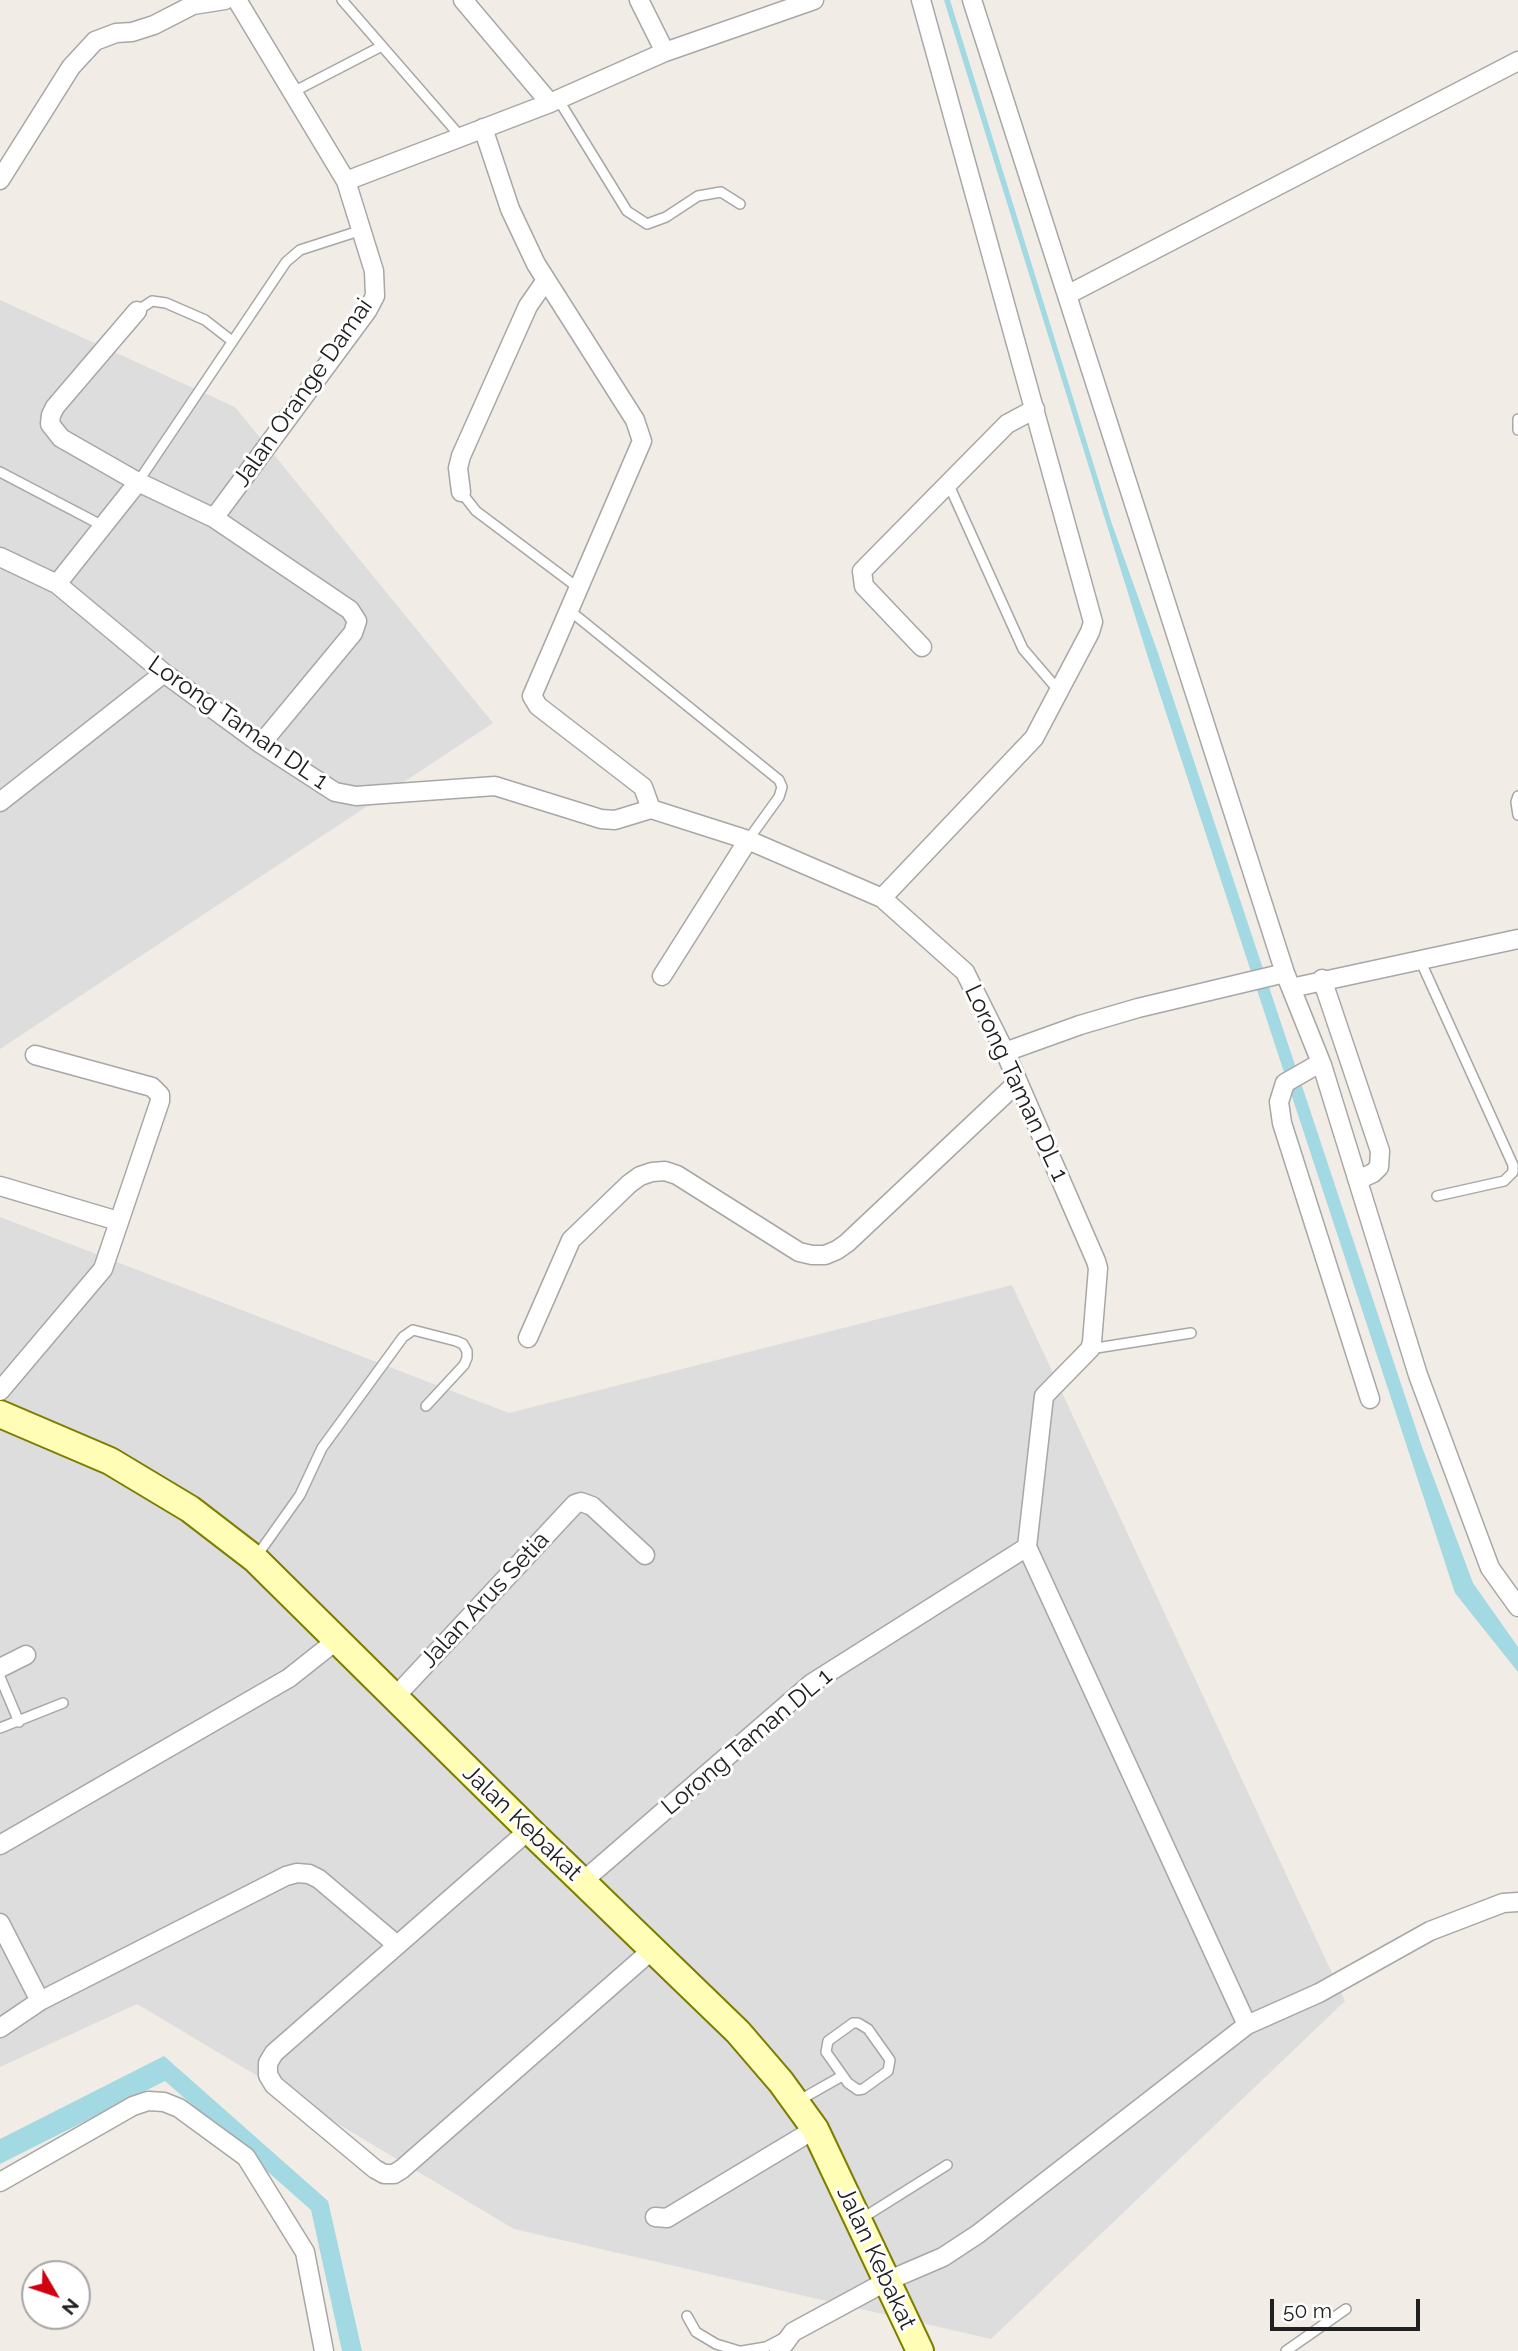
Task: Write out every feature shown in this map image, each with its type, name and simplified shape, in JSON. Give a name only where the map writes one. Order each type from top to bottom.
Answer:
[{"type":"street","points":[[0,180],[72,67],[95,41],[116,33],[132,33],[154,25],[193,5],[225,0]]},
{"type":"street","name":"Jalan Orange Damai","points":[[214,518],[372,304],[376,279],[346,181],[237,0]]},
{"type":"street","points":[[463,0],[554,101]]},
{"type":"street","points":[[639,0],[665,52]]},
{"type":"street","points":[[346,181],[554,101],[665,52],[814,0]]},
{"type":"street","points":[[882,898],[1032,740],[1093,622],[921,0]]},
{"type":"street","points":[[972,0],[1283,979],[1331,1096],[1418,1374],[1490,1568],[1518,1607]]},
{"type":"street","points":[[1067,295],[1518,61]]},
{"type":"street","points":[[484,128],[510,209],[536,264],[635,420],[642,441],[533,690],[534,701],[643,787],[651,809]]},
{"type":"street","points":[[461,492],[458,468],[461,456],[528,306],[546,279]]},
{"type":"street","points":[[137,311],[55,407],[50,424],[61,438],[138,482],[214,518],[350,610],[357,621],[353,633],[261,744]]},
{"type":"street","points":[[922,647],[864,586],[862,571],[1007,424],[1035,409]]},
{"type":"street","points":[[57,584],[138,482]]},
{"type":"street","name":"Lorong Taman DL 1","points":[[0,557],[57,584],[164,673],[261,744],[342,795],[495,786],[601,819],[615,820],[651,809],[748,840],[882,898],[965,972],[1006,1052],[1096,1261],[1090,1349]]},
{"type":"street","points":[[0,802],[164,673]]},
{"type":"street","points":[[662,976],[748,840]]},
{"type":"street","points":[[1006,1052],[1080,1024],[1235,985],[1283,979],[1322,979],[1518,939]]},
{"type":"street","points":[[1322,979],[1360,1087],[1381,1159],[1373,1173],[1358,1180]]},
{"type":"street","points":[[0,1391],[6,1373],[103,1269],[160,1101],[160,1095],[152,1087],[35,1055]]},
{"type":"street","points":[[1317,1066],[1285,1083],[1279,1102],[1282,1123],[1370,1399]]},
{"type":"street","points":[[528,1338],[571,1240],[640,1176],[665,1171],[677,1175],[799,1252],[824,1255],[847,1243],[1018,1082]]},
{"type":"street","points":[[1331,1096],[1360,1087]]},
{"type":"street","points":[[0,1186],[118,1221]]},
{"type":"street","points":[[1090,1349],[1044,1396],[1027,1546],[1247,2025]]},
{"type":"street","name":"Jalan Kebakat","points":[[0,1414],[110,1461],[190,1509],[255,1559],[738,2032],[781,2082],[815,2129],[920,2351]]},
{"type":"street","name":"Jalan Arus Setia","points":[[395,1697],[575,1504],[581,1502],[592,1506],[645,1555]]},
{"type":"street","name":"Lorong Taman DL 1","points":[[582,1882],[812,1683],[1027,1546]]},
{"type":"street","points":[[0,1845],[289,1678],[337,1640]]},
{"type":"street","points":[[0,1668],[26,1655]]},
{"type":"street","points":[[529,1830],[274,2053],[268,2063],[268,2075],[274,2085],[375,2169],[384,2174],[394,2174],[652,1950]]},
{"type":"street","points":[[0,2028],[40,2001],[297,1872],[319,1879],[397,1945]]},
{"type":"street","points":[[779,2351],[793,2332],[887,2281],[943,2257],[978,2234],[1247,2025],[1319,1993],[1430,1931],[1503,1903],[1518,1902]]},
{"type":"street","points":[[0,1923],[40,2001]]},
{"type":"street","points":[[0,2182],[133,2106],[148,2101],[164,2102],[179,2108],[246,2157],[305,2252],[324,2351]]},
{"type":"street","points":[[655,2217],[667,2218],[815,2129]]},
{"type":"lane","points":[[342,0],[461,137]]},
{"type":"lane","points":[[293,92],[382,46]]},
{"type":"lane","points":[[554,101],[627,211],[647,224],[666,217],[698,196],[721,192],[740,204]]},
{"type":"lane","points":[[138,482],[290,257],[306,248],[362,230]]},
{"type":"lane","points":[[137,311],[152,301],[166,303],[205,320],[232,341]]},
{"type":"lane","points":[[1518,419],[1518,430]]},
{"type":"lane","points":[[0,472],[103,526]]},
{"type":"lane","points":[[948,483],[1023,649],[1059,691]]},
{"type":"lane","points":[[461,492],[477,510],[578,587]]},
{"type":"lane","points":[[568,609],[779,779],[782,787],[779,797],[748,840]]},
{"type":"lane","points":[[1518,796],[1518,815]]},
{"type":"lane","points":[[1420,960],[1513,1165],[1513,1171],[1504,1181],[1437,1196]]},
{"type":"lane","points":[[255,1559],[300,1495],[322,1448],[403,1337],[413,1330],[456,1341],[463,1344],[467,1351],[464,1365],[426,1406]]},
{"type":"lane","points":[[1090,1349],[1191,1333]]},
{"type":"lane","points":[[0,1676],[19,1722]]},
{"type":"lane","points":[[0,1728],[63,1703]]},
{"type":"lane","points":[[847,2025],[864,2025],[887,2055],[890,2066],[888,2071],[863,2089],[852,2087],[842,2076],[826,2052],[828,2041],[847,2025]]},
{"type":"lane","points":[[796,2102],[842,2076]]},
{"type":"lane","points":[[859,2220],[947,2165]]},
{"type":"lane","points":[[1286,2351],[1346,2309]]},
{"type":"lane","points":[[687,2316],[696,2332],[716,2344],[740,2351],[766,2347],[793,2332]]},
{"type":"shaded area","points":[[0,300],[235,407],[493,723],[0,1049]]},
{"type":"shaded area","points":[[0,1217],[509,1413],[1012,1285],[1345,2001],[991,2339],[514,2229],[137,2004],[0,2067]]},
{"type":"water","points":[[944,0],[950,0],[1112,524],[1158,653],[1422,1447],[1473,1583],[1518,1647],[1518,1672],[1455,1593],[1150,664]]},
{"type":"water","points":[[164,2056],[328,2201],[362,2351],[342,2351],[311,2210],[165,2081],[0,2164],[0,2139]]}]
